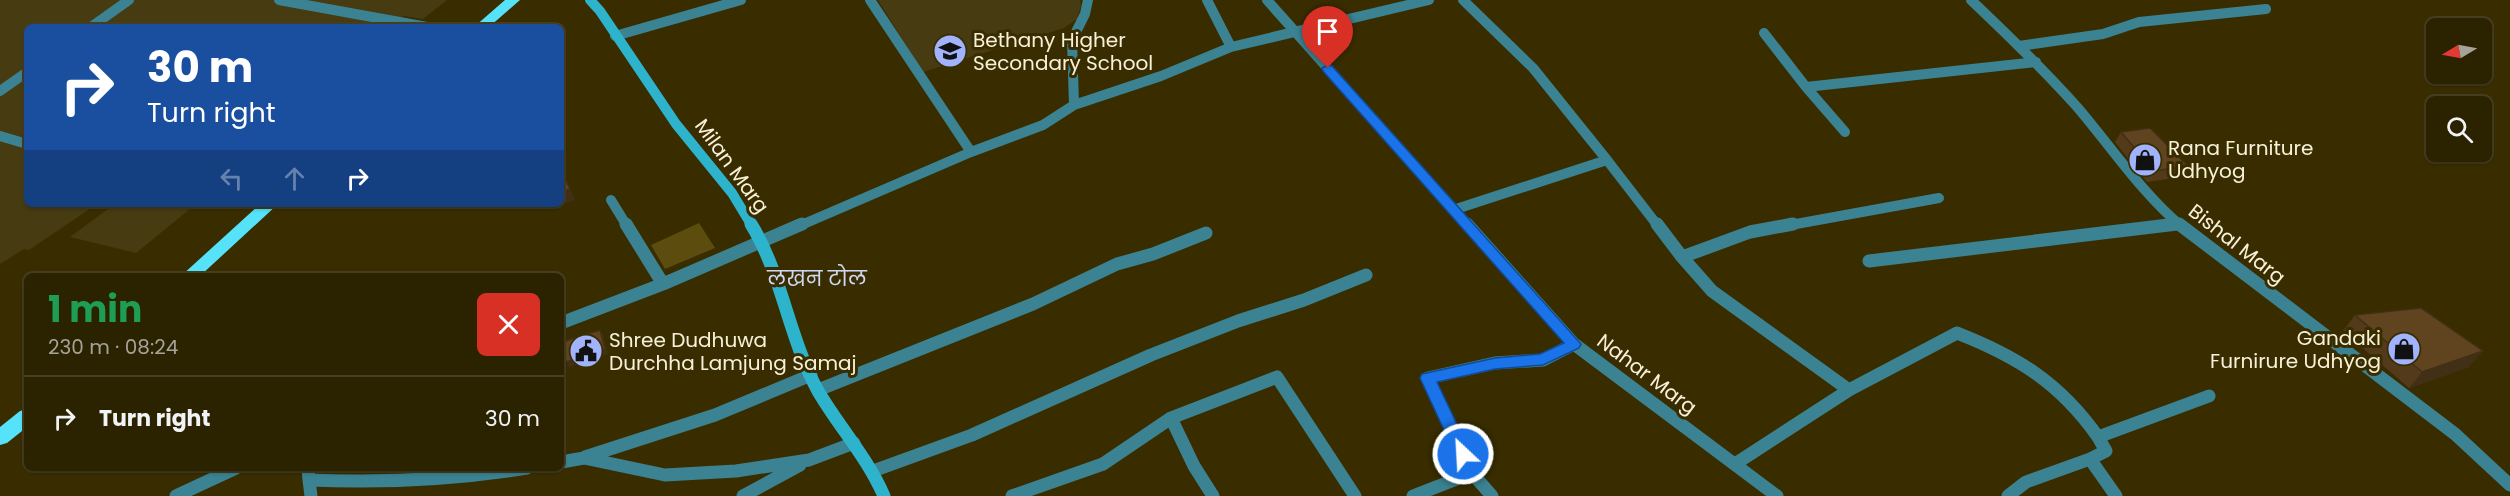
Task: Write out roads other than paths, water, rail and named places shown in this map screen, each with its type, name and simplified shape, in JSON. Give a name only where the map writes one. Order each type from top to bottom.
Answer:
[{"type":"highway","points":[[485,24],[513,0]]},
{"type":"highway","points":[[192,273],[267,207]]},
{"type":"highway","points":[[0,438],[24,418]]},
{"type":"main road","name":"Milan Marg","points":[[590,0],[600,11],[676,124],[732,192],[762,242],[784,308],[818,390],[873,471],[885,496]]},
{"type":"street","points":[[95,24],[129,0]]},
{"type":"street","points":[[279,0],[411,24]]},
{"type":"street","points":[[615,36],[741,0]]},
{"type":"street","points":[[870,0],[971,152]]},
{"type":"street","points":[[1074,105],[1072,40],[1085,14],[1088,0]]},
{"type":"street","points":[[1207,0],[1231,47]]},
{"type":"street","name":"Nahar Marg","points":[[1267,0],[1301,32],[1453,210],[1574,344],[1777,496]]},
{"type":"street","points":[[564,322],[663,284],[971,152],[1043,125],[1074,105],[1161,76],[1231,47],[1429,0]]},
{"type":"street","points":[[1463,0],[1533,68],[1682,257],[1712,291],[1849,390]]},
{"type":"street","name":"Bishal Marg","points":[[1971,0],[2036,62],[2079,110],[2126,170],[2179,224],[2446,427],[2510,484]]},
{"type":"street","points":[[2019,46],[2103,34],[2139,22],[2266,9]]},
{"type":"street","points":[[1764,33],[1845,132]]},
{"type":"street","points":[[1806,87],[2036,62]]},
{"type":"street","points":[[0,91],[24,74]]},
{"type":"street","points":[[0,136],[24,143]]},
{"type":"street","points":[[1453,210],[1607,160]]},
{"type":"street","points":[[1682,257],[1750,232],[1939,198]]},
{"type":"street","points":[[611,200],[663,284]]},
{"type":"street","points":[[1869,261],[2179,224]]},
{"type":"street","points":[[818,390],[980,323],[1033,304],[1108,268],[1206,233]]},
{"type":"street","points":[[873,471],[972,435],[1151,354],[1238,321],[1304,300],[1366,275]]},
{"type":"street","points":[[1735,464],[1849,390],[1957,333],[2000,349],[2046,380],[2076,406],[2106,451],[2026,482],[2008,496]]},
{"type":"street","points":[[1492,496],[1472,473],[1428,378],[1495,363],[1543,360],[1574,344]]},
{"type":"street","points":[[564,461],[584,458],[715,415],[811,375]]},
{"type":"street","points":[[1012,496],[1103,464],[1171,418],[1277,377],[1355,496]]},
{"type":"street","points":[[2098,437],[2209,396]]},
{"type":"street","points":[[1171,418],[1194,466],[1213,496]]},
{"type":"street","points":[[743,496],[809,460],[854,443]]},
{"type":"street","points":[[584,458],[665,475],[735,471],[809,460]]},
{"type":"street","points":[[2090,459],[2116,496]]},
{"type":"street","points":[[176,496],[230,471]]},
{"type":"street","points":[[311,496],[308,474],[381,483],[489,475],[511,471]]},
{"type":"street","points":[[1413,496],[1472,473]]},
{"type":"place","name":"Bethany Higher Secondary School","points":[[950,51]]},
{"type":"place","name":"Rana Furniture Udhyog","points":[[2145,160]]},
{"type":"place","name":"Gandaki Furnirure Udhyog","points":[[2404,349]]},
{"type":"place","name":"Shree Dudhuwa Durchha Lamjung Samaj","points":[[586,351]]},
{"type":"district","name":"लखन टोल","points":[[817,279]]}]
